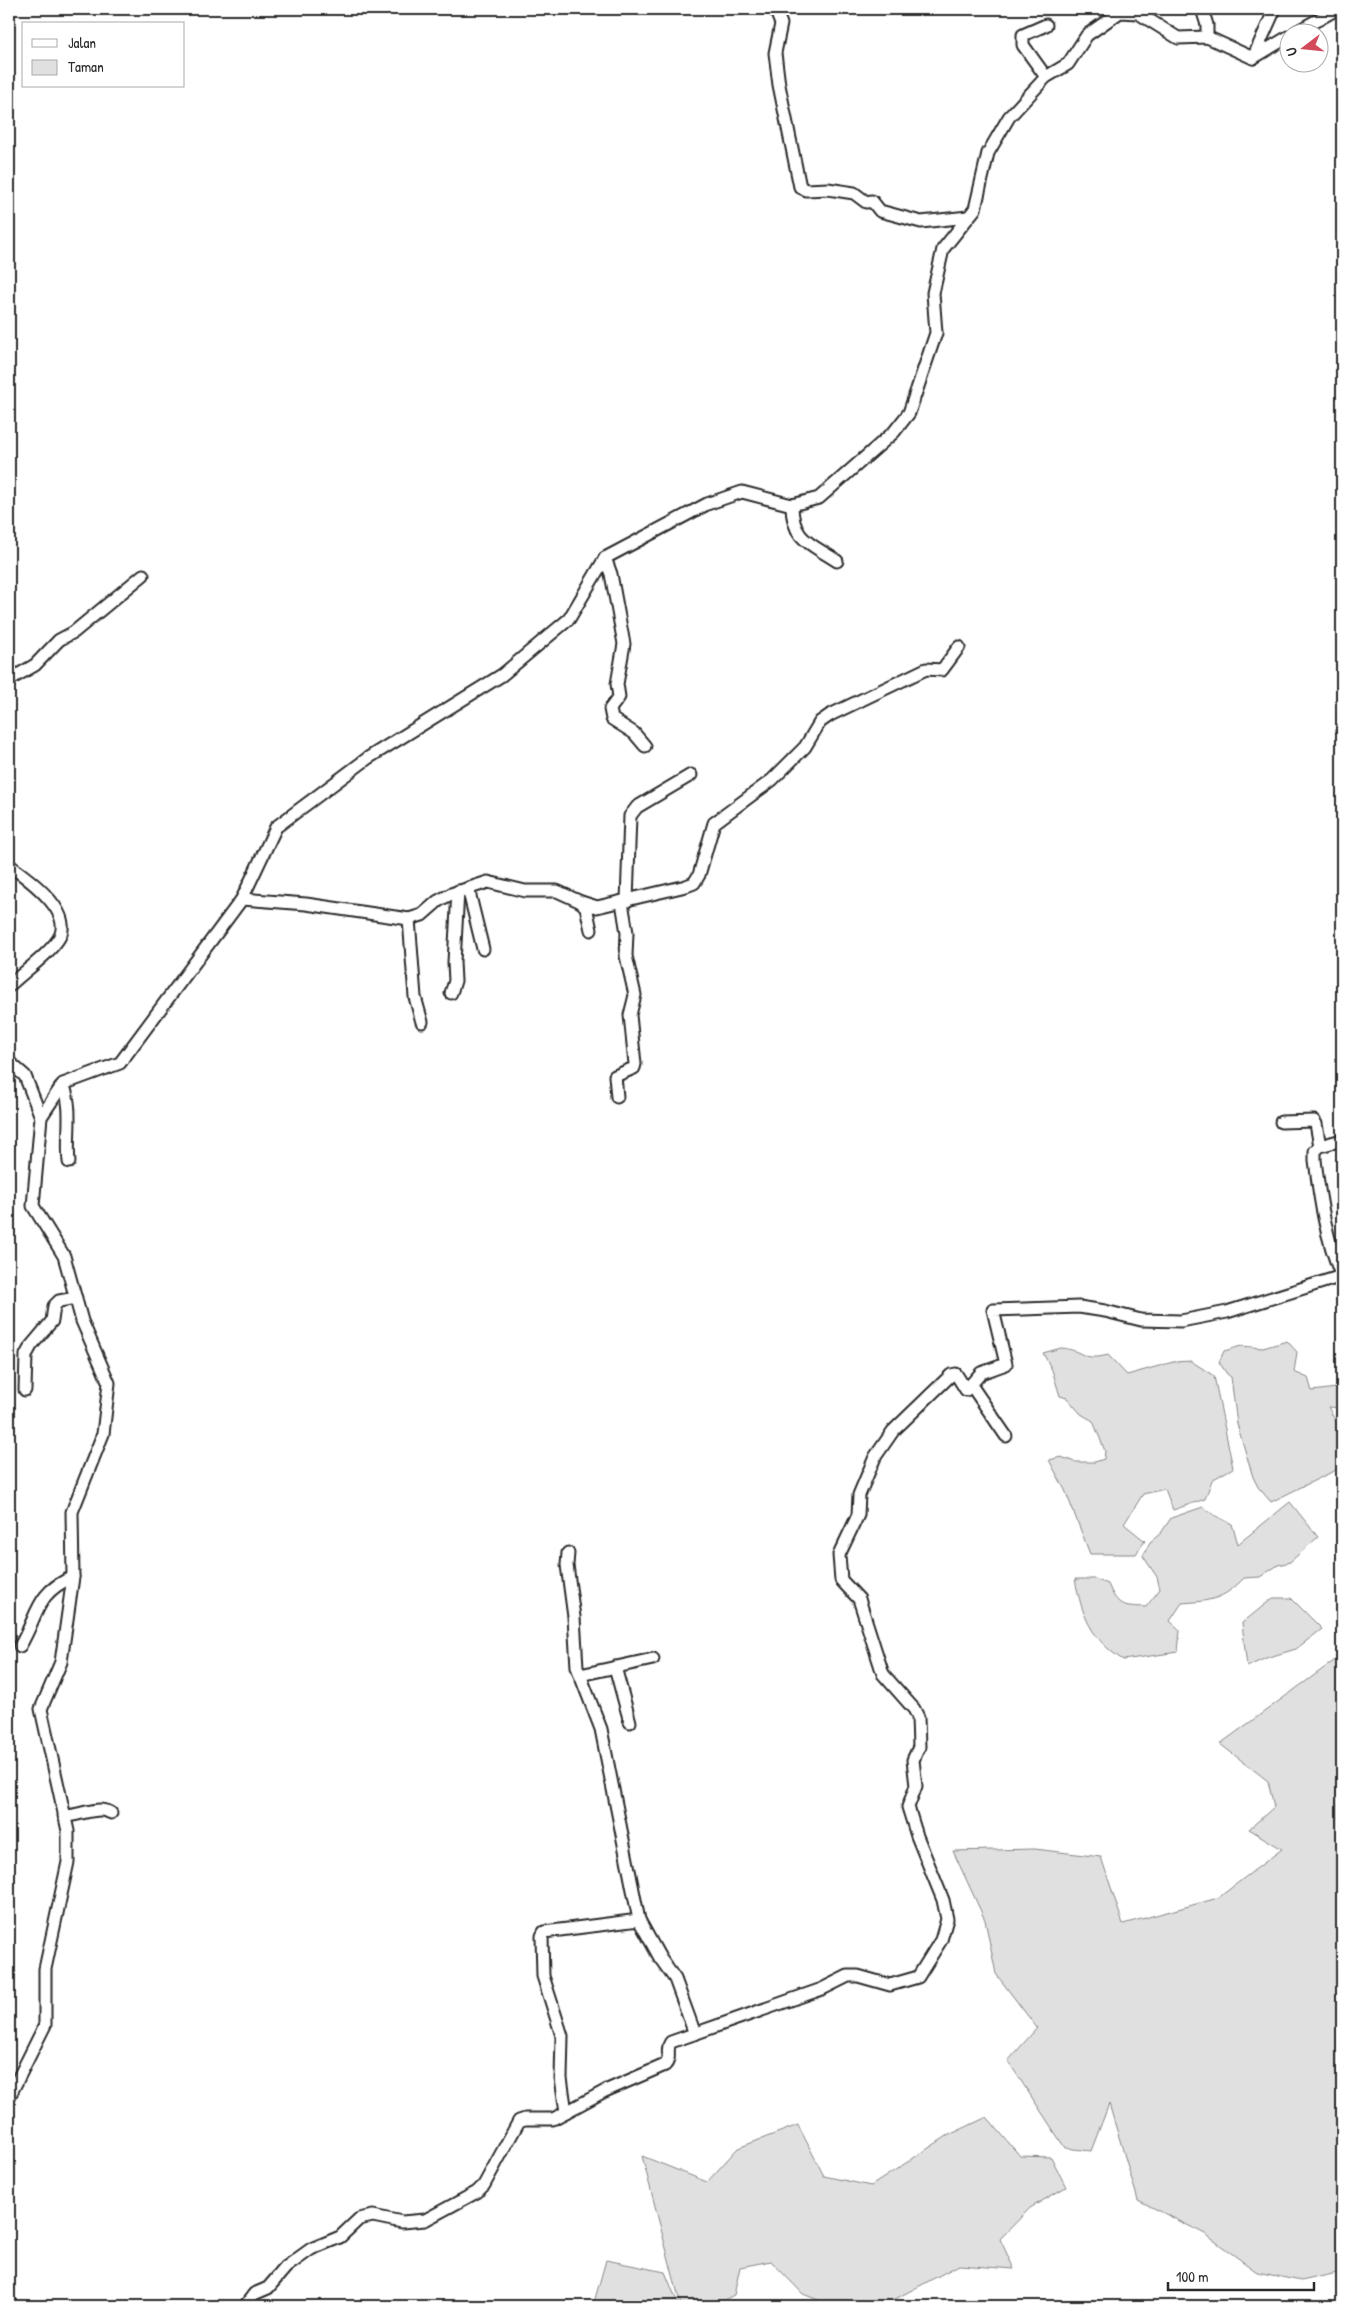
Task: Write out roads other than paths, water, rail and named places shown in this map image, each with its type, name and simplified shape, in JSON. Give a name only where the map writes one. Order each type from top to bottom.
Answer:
[{"type":"street","points":[[775,9],[781,24],[775,53],[779,85],[800,188],[806,190],[828,189],[854,193],[866,202],[872,201],[880,211],[920,222],[968,217]]},
{"type":"street","points":[[1202,9],[1207,25],[1207,37]]},
{"type":"street","points":[[1253,58],[1275,9]]},
{"type":"street","points":[[1313,22],[1336,9]]},
{"type":"street","points":[[41,1117],[63,1084],[120,1063],[242,899],[276,827],[368,758],[502,675],[569,619],[605,558],[707,504],[742,492],[792,505],[819,498],[894,432],[909,413],[936,333],[933,293],[943,249],[975,210],[988,153],[1010,117],[1046,76],[1068,64],[1087,35],[1120,12],[1138,13],[1178,38],[1207,37],[1253,58]]},
{"type":"street","points":[[1046,25],[1023,35],[1022,38],[1023,44],[1046,76]]},
{"type":"street","points":[[1253,58],[1278,43]]},
{"type":"street","points":[[792,505],[792,517],[797,530],[808,543],[837,561]]},
{"type":"street","points":[[605,558],[611,574],[624,644],[617,684],[619,697],[610,709],[611,715],[612,719],[634,732],[645,746]]},
{"type":"street","points":[[9,680],[35,665],[59,640],[74,632],[143,575]]},
{"type":"street","points":[[242,899],[306,904],[409,919],[422,915],[438,901],[463,889],[488,882],[525,891],[557,891],[581,902],[597,906],[625,902],[694,883],[699,875],[714,824],[778,774],[805,747],[820,722],[830,715],[922,671],[942,670],[959,647]]},
{"type":"street","points":[[617,1097],[615,1076],[634,1068],[635,1064],[630,1015],[635,997],[626,956],[625,902],[630,816],[637,807],[691,775]]},
{"type":"street","points":[[9,865],[44,892],[59,917],[62,932],[50,949],[9,986]]},
{"type":"street","points":[[463,889],[484,949]]},
{"type":"street","points":[[451,993],[455,981],[454,962],[463,889]]},
{"type":"street","points":[[581,902],[586,907],[591,930]]},
{"type":"street","points":[[409,919],[415,997],[422,1022]]},
{"type":"street","points":[[9,1062],[25,1076],[41,1117],[33,1206],[64,1256],[82,1321],[109,1383],[103,1434],[72,1512],[74,1577],[61,1662],[41,1709],[68,1831],[68,1862],[45,1969],[45,2025],[9,2097]]},
{"type":"street","points":[[63,1084],[69,1097],[70,1109],[67,1131],[69,1162]]},
{"type":"street","points":[[1281,1122],[1314,1121],[1320,1146]]},
{"type":"street","points":[[245,2306],[254,2294],[268,2288],[286,2267],[311,2249],[340,2237],[356,2221],[373,2216],[402,2222],[429,2219],[482,2188],[519,2121],[525,2119],[549,2120],[605,2091],[665,2065],[668,2061],[669,2044],[822,1989],[848,1976],[858,1976],[890,1984],[920,1976],[941,1940],[947,1916],[943,1900],[917,1836],[908,1805],[916,1786],[913,1760],[919,1747],[918,1717],[914,1709],[883,1674],[859,1599],[842,1580],[839,1555],[858,1515],[859,1496],[875,1457],[894,1430],[952,1374],[956,1374],[966,1390],[981,1373],[1006,1364],[993,1310],[1079,1307],[1141,1320],[1181,1321],[1228,1312],[1342,1277],[1330,1247],[1322,1211],[1315,1151],[1320,1146],[1342,1140]]},
{"type":"street","points":[[25,1390],[25,1366],[28,1350],[52,1321],[54,1306],[59,1301],[76,1298]]},
{"type":"street","points":[[971,1385],[1006,1436]]},
{"type":"street","points":[[568,1553],[567,1565],[575,1621],[576,1659],[580,1675],[602,1729],[639,1920],[675,1979],[695,2034]]},
{"type":"street","points":[[20,1646],[44,1596],[58,1584],[74,1577]]},
{"type":"street","points":[[580,1675],[653,1659]]},
{"type":"street","points":[[615,1667],[630,1722]]},
{"type":"street","points":[[64,1816],[76,1816],[99,1809],[110,1812]]},
{"type":"street","points":[[566,2112],[561,2078],[562,2036],[543,1976],[543,1933],[639,1920]]}]
